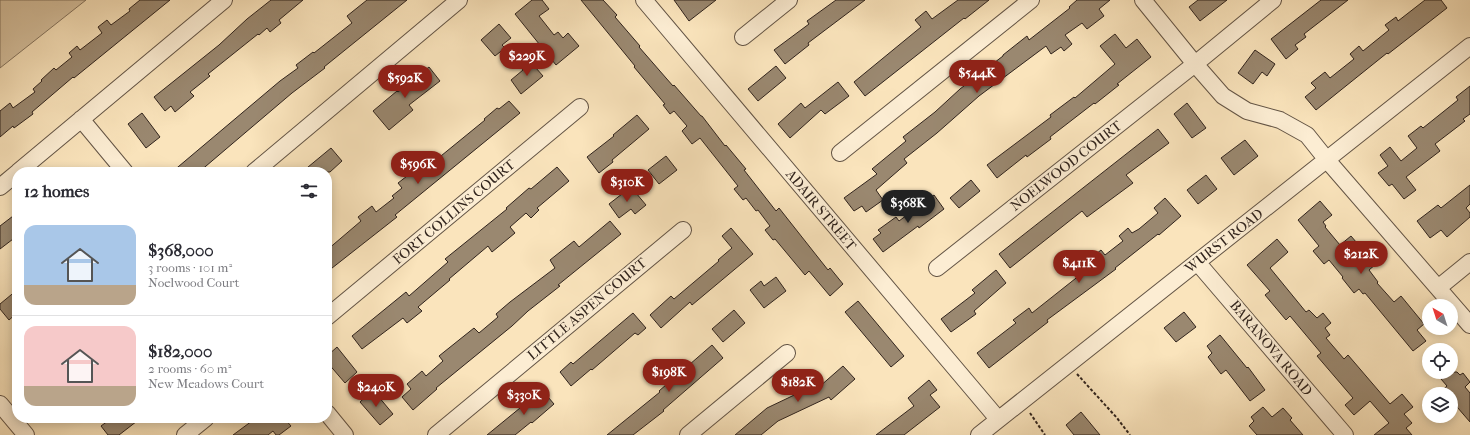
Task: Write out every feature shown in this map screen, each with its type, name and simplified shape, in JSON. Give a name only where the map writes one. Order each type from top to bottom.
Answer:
[{"type":"street","points":[[25,167],[224,0]]},
{"type":"street","points":[[260,167],[459,0]]},
{"type":"street","name":"ADAIR STREET","points":[[644,0],[998,419]]},
{"type":"street","points":[[743,37],[789,0]]},
{"type":"street","points":[[840,153],[1031,0]]},
{"type":"street","points":[[1143,0],[1223,96],[1247,111],[1280,120],[1307,135],[1470,325]]},
{"type":"street","name":"NOELWOOD COURT","points":[[937,268],[1274,0]]},
{"type":"street","name":"WURST ROAD","points":[[979,435],[1470,46]]},
{"type":"street","name":"FORT COLLINS COURT","points":[[332,313],[580,107]]},
{"type":"street","points":[[81,119],[121,167]]},
{"type":"street","points":[[0,187],[12,178]]},
{"type":"street","name":"LITTLE ASPEN COURT","points":[[436,435],[683,230]]},
{"type":"street","name":"BARANOVA ROAD","points":[[1197,262],[1345,435]]},
{"type":"street","points":[[1438,288],[1470,262]]},
{"type":"street","points":[[688,435],[787,353]]},
{"type":"street","points":[[0,404],[12,419]]},
{"type":"street","points":[[332,419],[345,435]]},
{"type":"street","points":[[15,423],[24,434]]},
{"type":"street","points":[[186,435],[200,423]]},
{"type":"path","points":[[1068,364],[1117,418],[1130,435]]},
{"type":"path","points":[[1021,401],[1045,435]]},
{"type":"shaded area","points":[[0,0],[86,0],[0,68]]},
{"type":"building","points":[[140,0],[170,0],[74,78],[73,77],[32,112],[33,114],[14,128],[13,126],[0,137],[0,111],[10,103],[13,108],[35,92],[33,89],[42,81],[41,80],[54,68],[56,70],[72,57],[69,53],[77,46],[80,50],[102,33],[98,27],[107,20],[111,25],[130,11],[129,9]]},
{"type":"building","points":[[271,0],[303,0],[279,20],[281,23],[270,32],[267,28],[259,35],[258,34],[208,74],[210,76],[190,92],[194,96],[175,112],[171,106],[165,111],[154,97],[219,45],[247,19]]},
{"type":"building","points":[[367,0],[407,0],[324,67],[325,68],[292,93],[205,167],[178,167],[280,81],[298,68],[296,65],[352,23],[347,16]]},
{"type":"building","points":[[532,0],[542,0],[549,9],[539,16],[554,35],[558,32],[563,38],[568,33],[579,46],[556,65],[515,14]]},
{"type":"building","points":[[581,0],[603,0],[617,15],[615,17],[640,46],[639,47],[702,116],[725,146],[726,145],[746,169],[744,170],[776,211],[779,208],[828,270],[830,268],[843,284],[830,296],[809,271],[805,275],[775,239],[773,240],[765,230],[770,226],[758,210],[756,211],[746,198],[743,200],[734,189],[738,186],[700,138],[692,144],[682,131],[687,126],[674,111],[670,114],[663,105],[665,104]]},
{"type":"building","points":[[674,0],[716,0],[689,21]]},
{"type":"building","points":[[836,0],[865,0],[808,43],[809,45],[785,64],[774,50],[809,24],[807,21]]},
{"type":"building","points":[[958,0],[989,0],[865,96],[854,82],[921,27],[915,20],[926,11],[932,19]]},
{"type":"building","points":[[1077,0],[1110,0],[1099,9],[1104,16],[1087,29],[1082,23],[1065,35],[1072,44],[1064,51],[1061,47],[1051,54],[1046,46],[979,96],[937,133],[904,159],[907,163],[876,190],[883,200],[866,212],[862,206],[854,211],[844,198],[877,174],[872,169],[906,141],[903,137],[935,112],[960,89],[1027,36],[1029,40],[1070,8],[1069,7]]},
{"type":"building","points":[[1198,0],[1227,0],[1200,21],[1189,7]]},
{"type":"building","points":[[1321,0],[1348,0],[1304,34],[1306,37],[1295,45],[1298,49],[1286,59],[1271,39]]},
{"type":"building","points":[[1425,0],[1441,0],[1447,8],[1388,54],[1387,53],[1316,110],[1305,97],[1316,88],[1311,83],[1325,72],[1330,78],[1354,59],[1350,54],[1359,46],[1363,51],[1389,30],[1385,25],[1396,17],[1398,21]]},
{"type":"building","points":[[499,24],[511,38],[502,45],[505,48],[495,56],[481,40]]},
{"type":"building","points":[[1115,34],[1126,48],[1137,39],[1151,57],[1117,84],[1119,85],[1050,137],[1051,139],[1027,157],[1026,155],[997,178],[987,165],[1051,117],[1050,115],[1074,97],[1075,98],[1115,64],[1100,46]]},
{"type":"building","points":[[1255,50],[1275,64],[1267,76],[1262,72],[1253,84],[1238,73]]},
{"type":"building","points":[[528,59],[543,76],[521,94],[511,80],[523,70],[520,66]]},
{"type":"building","points":[[776,66],[786,78],[758,101],[748,89]]},
{"type":"building","points":[[429,67],[440,81],[409,105],[413,110],[389,130],[373,111]]},
{"type":"building","points":[[838,82],[849,96],[825,114],[821,110],[790,138],[778,124],[801,103],[805,108]]},
{"type":"building","points":[[1470,86],[1470,114],[1463,119],[1465,121],[1435,144],[1440,151],[1406,177],[1416,190],[1404,199],[1392,184],[1389,186],[1378,173],[1388,166],[1380,155],[1390,147],[1401,161],[1417,148],[1408,136],[1421,126],[1423,128],[1458,100],[1456,97]]},
{"type":"building","points":[[509,101],[520,113],[395,215],[397,217],[332,268],[332,246],[361,221],[358,217],[372,206],[376,212],[394,198],[392,196],[402,188],[398,183],[433,156],[436,160],[485,120],[484,119],[497,108],[499,109]]},
{"type":"building","points":[[1187,103],[1206,128],[1192,138],[1174,114]]},
{"type":"building","points":[[142,113],[160,137],[146,148],[128,124]]},
{"type":"building","points":[[637,115],[649,129],[599,173],[587,157],[614,136],[613,135]]},
{"type":"building","points":[[1158,129],[1169,143],[1126,175],[1133,183],[1087,217],[1082,211],[1010,268],[999,254]]},
{"type":"building","points":[[1245,140],[1258,156],[1234,175],[1221,158]]},
{"type":"building","points":[[331,148],[342,161],[332,170],[332,167],[308,167]]},
{"type":"building","points":[[666,156],[677,170],[659,184],[648,170]]},
{"type":"building","points":[[557,167],[569,181],[537,208],[539,210],[531,218],[526,213],[510,227],[515,233],[492,252],[488,246],[418,307],[422,311],[407,323],[403,318],[362,349],[352,336],[406,292],[409,296],[448,262],[445,259],[507,209],[506,208],[529,188],[531,189]]},
{"type":"building","points":[[1206,175],[1217,189],[1198,204],[1187,190]]},
{"type":"building","points":[[971,180],[980,191],[959,208],[950,198]]},
{"type":"building","points":[[1470,185],[1470,204],[1466,208],[1470,213],[1470,217],[1447,237],[1441,230],[1430,238],[1417,221],[1438,205],[1441,208]]},
{"type":"building","points":[[631,187],[646,205],[635,214],[631,209],[619,218],[609,204]]},
{"type":"building","points":[[934,195],[944,209],[883,252],[873,239],[881,233],[878,230],[896,217],[899,221]]},
{"type":"building","points":[[1165,198],[1181,216],[1159,235],[1158,234],[1115,268],[1116,269],[1047,320],[1048,322],[989,368],[977,353],[1016,323],[1013,320],[1029,308],[1032,313],[1090,267],[1086,262],[1101,250],[1105,255],[1123,241],[1119,236],[1128,228],[1132,233],[1139,229],[1158,213],[1154,208]]},
{"type":"building","points":[[1320,201],[1332,215],[1323,222],[1326,226],[1325,227],[1340,245],[1351,236],[1368,256],[1369,255],[1376,264],[1369,270],[1378,282],[1377,283],[1394,302],[1401,296],[1422,322],[1422,326],[1417,330],[1426,341],[1413,351],[1365,293],[1363,294],[1359,289],[1354,293],[1329,260],[1324,264],[1313,251],[1319,246],[1298,220]]},
{"type":"building","points":[[12,217],[12,240],[0,249],[0,226]]},
{"type":"building","points":[[610,221],[621,234],[436,388],[437,389],[413,410],[402,397],[411,389],[407,384],[422,371],[426,376],[443,361],[439,356],[474,328],[479,333],[498,317],[496,314],[510,302],[555,268],[550,260],[574,241],[579,247]]},
{"type":"building","points":[[731,228],[753,254],[692,305],[690,302],[661,328],[650,315],[671,296],[674,299],[732,248],[722,236]]},
{"type":"building","points":[[1277,239],[1288,252],[1270,268],[1306,312],[1309,310],[1317,318],[1323,313],[1331,323],[1325,328],[1330,335],[1326,338],[1344,359],[1348,355],[1390,404],[1402,394],[1413,407],[1404,414],[1412,423],[1406,428],[1412,435],[1374,435],[1389,423],[1370,401],[1354,415],[1345,405],[1353,398],[1317,356],[1321,353],[1290,316],[1286,320],[1265,295],[1270,291],[1247,265]]},
{"type":"building","points":[[996,270],[1006,283],[974,311],[976,314],[951,332],[941,319],[975,293],[972,290]]},
{"type":"building","points":[[776,277],[786,291],[764,308],[750,290],[761,281],[764,286]]},
{"type":"building","points":[[12,294],[12,317],[9,320],[0,309],[0,304]]},
{"type":"building","points":[[858,301],[904,356],[891,367],[845,312]]},
{"type":"building","points":[[734,310],[745,323],[723,342],[712,329]]},
{"type":"building","points":[[1184,312],[1196,327],[1176,342],[1164,328]]},
{"type":"building","points":[[633,313],[646,328],[638,335],[635,333],[571,386],[560,372],[571,362],[573,364]]},
{"type":"building","points":[[1220,335],[1247,368],[1248,367],[1265,390],[1250,401],[1226,370],[1221,374],[1208,357],[1212,353],[1207,346]]},
{"type":"building","points":[[712,345],[723,358],[663,410],[664,411],[633,435],[607,435],[660,392],[659,391]]},
{"type":"building","points":[[337,347],[357,372],[345,383],[332,368],[332,352]]},
{"type":"building","points":[[843,366],[855,379],[831,400],[829,397],[778,421],[761,435],[735,435],[767,408],[809,388],[811,394]]},
{"type":"building","points":[[1458,373],[1460,375],[1463,373],[1470,382],[1465,387],[1470,393],[1470,422],[1458,408],[1458,387],[1446,387],[1447,386],[1441,379],[1458,379]]},
{"type":"building","points":[[929,380],[937,390],[930,395],[940,407],[904,435],[876,435],[914,406],[908,398]]},
{"type":"building","points":[[373,390],[393,414],[380,425],[360,402]]},
{"type":"building","points":[[542,390],[554,404],[532,423],[531,422],[515,435],[487,435]]},
{"type":"building","points":[[1263,407],[1272,417],[1283,408],[1292,418],[1290,420],[1303,435],[1257,435],[1249,426],[1254,421],[1251,417]]},
{"type":"building","points":[[1081,412],[1100,435],[1074,435],[1066,425]]},
{"type":"building","points":[[105,423],[135,423],[119,435],[108,435],[101,426]]},
{"type":"building","points":[[249,423],[288,423],[291,426],[279,435],[276,435],[273,431],[268,435],[233,435]]}]
